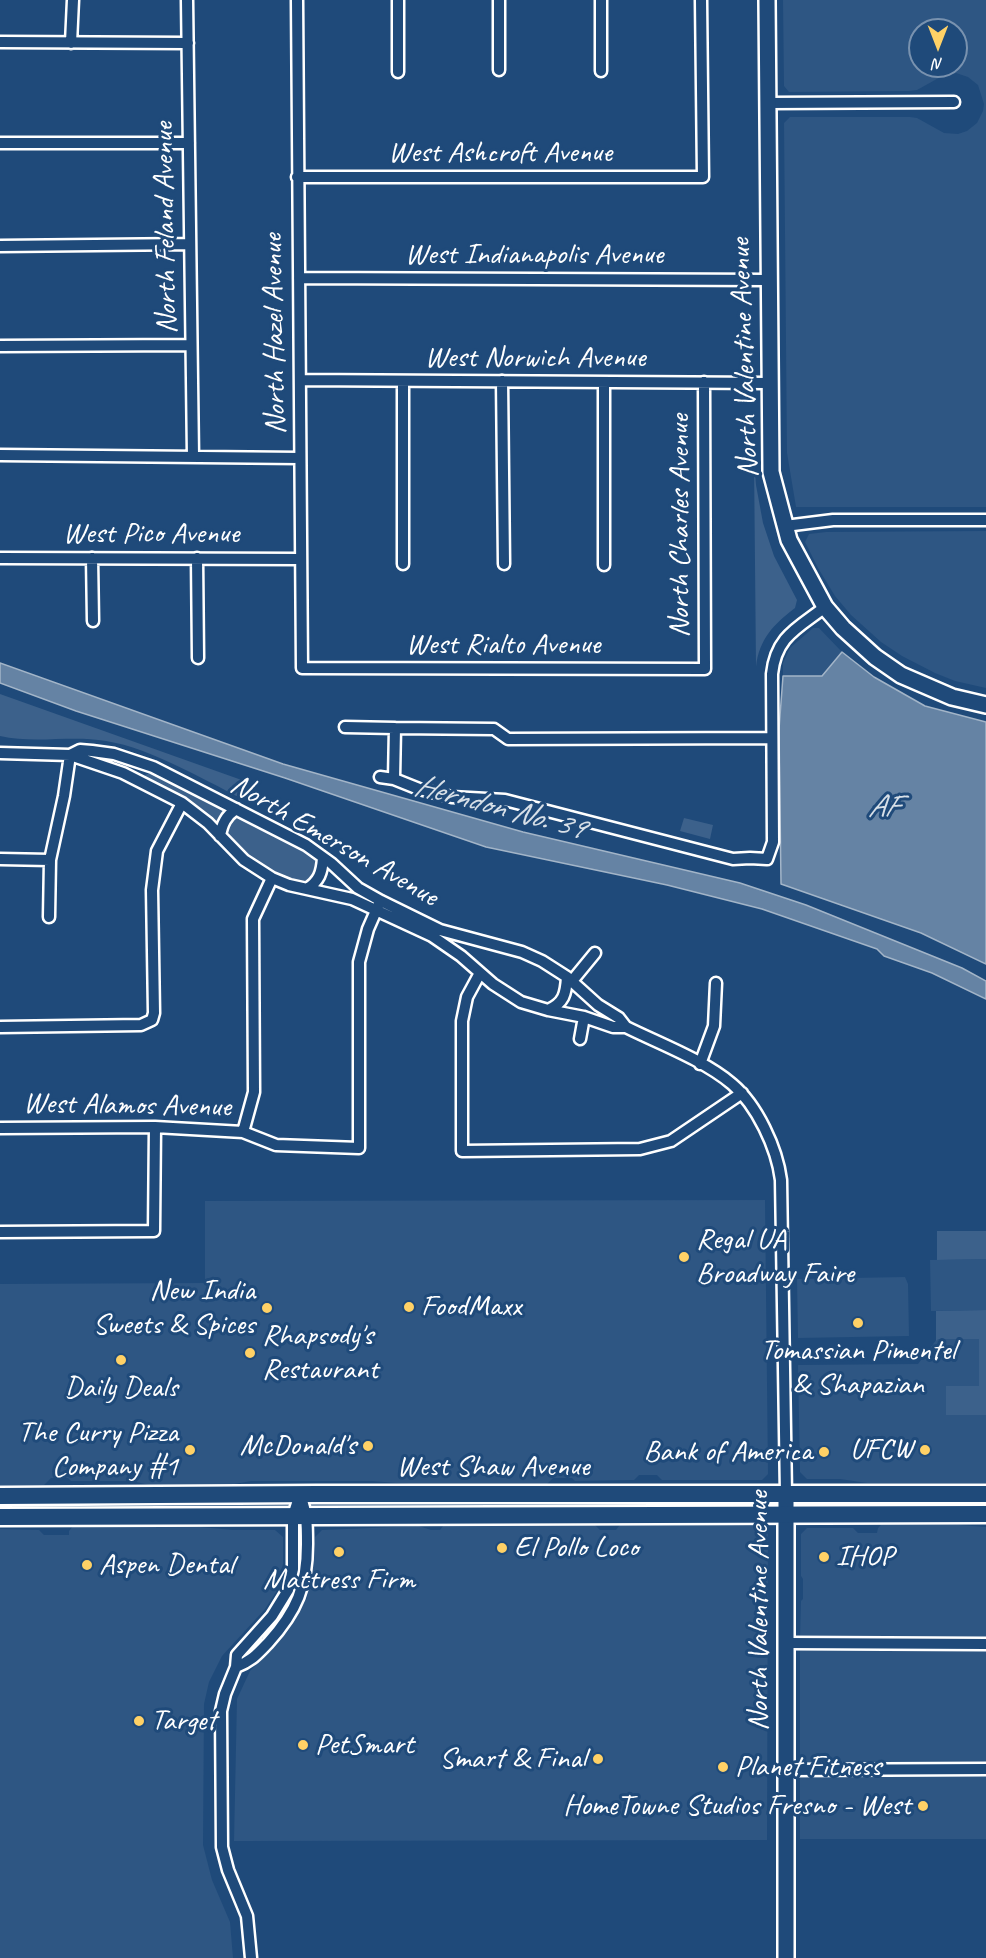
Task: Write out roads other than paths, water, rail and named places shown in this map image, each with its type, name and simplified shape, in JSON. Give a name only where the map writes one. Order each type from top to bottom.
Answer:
[{"type":"main road","points":[[434,1515],[474,1506],[552,1506],[560,1502],[564,1494]]},
{"type":"main road","name":"West Shaw Avenue","points":[[0,1496],[986,1494]]},
{"type":"main road","points":[[0,1507],[49,1506],[57,1504],[61,1496]]},
{"type":"main road","points":[[54,1517],[59,1510],[68,1506],[152,1505],[164,1496]]},
{"type":"main road","name":"West Shaw Avenue","points":[[0,1517],[986,1514]]},
{"type":"street","points":[[72,43],[73,0]]},
{"type":"street","name":"North Feland Avenue","points":[[187,0],[193,456]]},
{"type":"street","name":"North Hazel Avenue","points":[[297,0],[302,668]]},
{"type":"street","points":[[398,0],[399,72]]},
{"type":"street","points":[[499,0],[499,70]]},
{"type":"street","points":[[601,0],[601,71]]},
{"type":"street","name":"West Ashcroft Avenue","points":[[297,177],[703,177],[701,0]]},
{"type":"street","name":"North Valentine Avenue","points":[[766,0],[771,472],[789,540],[825,607],[855,641],[901,675],[952,697],[986,705]]},
{"type":"street","points":[[0,42],[188,43]]},
{"type":"street","points":[[768,103],[954,102]]},
{"type":"street","points":[[0,143],[189,143]]},
{"type":"street","points":[[0,246],[190,244]]},
{"type":"street","name":"West Indianapolis Avenue","points":[[299,278],[769,280]]},
{"type":"street","points":[[0,346],[191,345]]},
{"type":"street","name":"West Norwich Avenue","points":[[300,380],[769,383]]},
{"type":"street","points":[[403,381],[404,564]]},
{"type":"street","points":[[502,381],[504,564]]},
{"type":"street","points":[[604,382],[604,565]]},
{"type":"street","name":"North Charles Avenue","points":[[704,382],[705,669]]},
{"type":"street","points":[[0,455],[300,458]]},
{"type":"street","points":[[785,526],[833,520],[986,520]]},
{"type":"street","name":"West Pico Avenue","points":[[0,558],[301,559]]},
{"type":"street","points":[[92,558],[93,621]]},
{"type":"street","points":[[197,558],[198,658]]},
{"type":"street","points":[[380,777],[394,778],[419,789],[452,797],[506,801],[733,859],[767,859],[773,842],[772,674],[774,656],[786,637],[825,607]]},
{"type":"street","name":"West Rialto Avenue","points":[[302,668],[705,669]]},
{"type":"street","points":[[345,727],[494,729],[508,738],[772,738]]},
{"type":"street","points":[[394,778],[395,729]]},
{"type":"street","name":"North Emerson Avenue","points":[[70,755],[80,750],[133,759],[236,809],[292,837],[323,858],[379,905],[450,947],[507,994],[521,1002],[584,1017],[614,1027],[626,1027]]},
{"type":"street","name":"North Emerson Avenue","points":[[0,753],[70,755],[117,771],[182,803],[208,824],[244,860],[272,878],[307,889],[379,905],[440,930],[522,952],[542,961],[570,979],[598,1005],[619,1018],[626,1027],[717,1073],[741,1093]]},
{"type":"street","points":[[49,917],[50,860],[70,755]]},
{"type":"street","points":[[0,1027],[141,1025],[152,1020],[154,1013],[152,890],[157,850],[182,803]]},
{"type":"street","points":[[220,836],[225,820],[236,809]]},
{"type":"street","points":[[307,889],[316,883],[320,876],[323,858]]},
{"type":"street","points":[[0,859],[50,860]]},
{"type":"street","points":[[243,1131],[254,1092],[253,919],[272,878]]},
{"type":"street","name":"West Alamos Avenue","points":[[0,1128],[155,1127],[243,1131],[276,1145],[359,1148],[359,962],[365,938],[379,905]]},
{"type":"street","points":[[548,1010],[560,1003],[570,979],[595,953]]},
{"type":"street","points":[[480,973],[467,997],[462,1021],[462,1151],[640,1149],[670,1141],[741,1093]]},
{"type":"street","points":[[700,1064],[714,1026],[716,983]]},
{"type":"street","points":[[580,1039],[584,1017]]},
{"type":"street","name":"North Valentine Avenue","points":[[741,1093],[766,1130],[780,1174],[786,1494],[786,1958]]},
{"type":"street","points":[[0,1232],[154,1231],[155,1127]]},
{"type":"street","points":[[251,1958],[247,1916],[228,1870],[221,1837],[221,1718],[225,1694],[236,1667],[237,1655],[272,1616],[288,1590],[300,1516],[300,1494]]},
{"type":"street","points":[[787,1643],[986,1644]]},
{"type":"street","points":[[786,1770],[986,1769]]},
{"type":"water","name":"AF","points":[[842,652],[874,677],[925,706],[986,722],[986,964],[921,933],[781,884],[779,729],[783,676],[822,676]]},
{"type":"water","points":[[0,663],[283,764],[523,832],[740,883],[806,905],[962,968],[986,981],[986,999],[932,973],[884,956],[877,949],[762,909],[667,885],[486,847],[285,778],[76,711],[0,683]]},
{"type":"place","name":"Regal UA Broadway Faire","points":[[684,1257]]},
{"type":"place","name":"FoodMaxx","points":[[409,1307]]},
{"type":"place","name":"New India Sweets & Spices","points":[[267,1308]]},
{"type":"place","name":"Tomassian Pimentel & Shapazian","points":[[858,1323]]},
{"type":"place","name":"Rhapsody's Restaurant","points":[[250,1353]]},
{"type":"place","name":"Daily Deals","points":[[121,1360]]},
{"type":"place","name":"McDonald's","points":[[368,1446]]},
{"type":"place","name":"The Curry Pizza Company #1","points":[[190,1450]]},
{"type":"place","name":"UFCW","points":[[925,1450]]},
{"type":"place","name":"Bank of America","points":[[824,1452]]},
{"type":"place","name":"El Pollo Loco","points":[[502,1548]]},
{"type":"place","name":"Mattress Firm","points":[[339,1552]]},
{"type":"place","name":"IHOP","points":[[824,1557]]},
{"type":"place","name":"Aspen Dental","points":[[87,1565]]},
{"type":"place","name":"Target","points":[[139,1721]]},
{"type":"place","name":"PetSmart","points":[[303,1745]]},
{"type":"place","name":"Smart & Final","points":[[598,1759]]},
{"type":"place","name":"Planet Fitness","points":[[723,1767]]},
{"type":"place","name":"HomeTowne Studios Fresno - West","points":[[923,1806]]},
{"type":"water label","name":"Herndon No. 39","points":[[499,808]]}]
